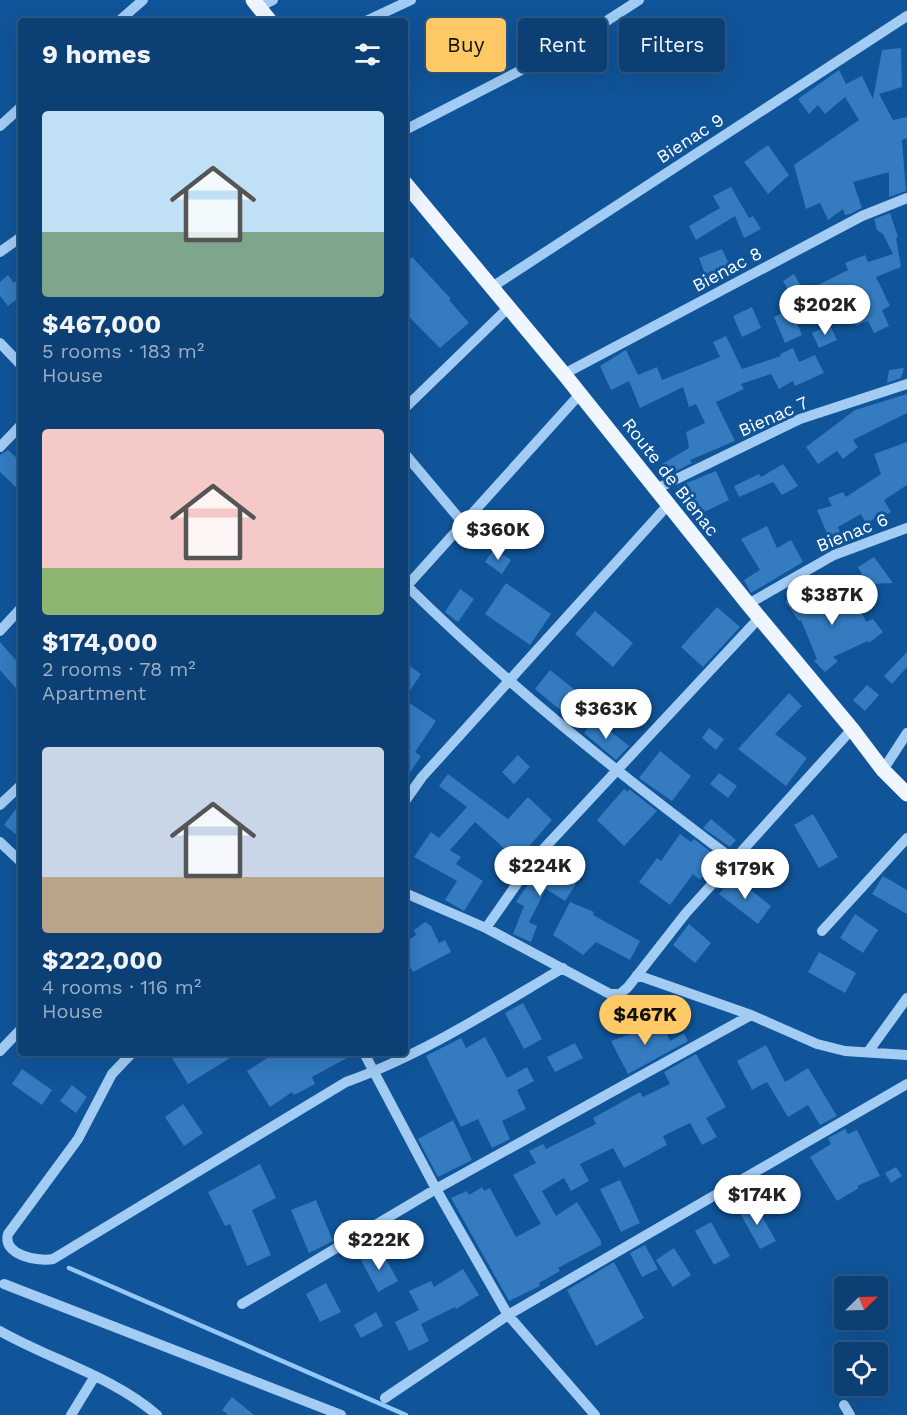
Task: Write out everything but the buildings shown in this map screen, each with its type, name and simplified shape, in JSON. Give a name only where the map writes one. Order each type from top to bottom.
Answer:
[{"type":"main road","points":[[262,2],[269,18]]},
{"type":"main road","name":"Route de Bienac","points":[[408,187],[564,374],[668,506],[852,729],[882,770],[907,794]]},
{"type":"street","points":[[122,18],[143,0]]},
{"type":"street","points":[[372,18],[411,0]]},
{"type":"street","points":[[408,128],[568,46],[639,0]]},
{"type":"street","name":"Bienac 9","points":[[492,287],[907,16]]},
{"type":"street","points":[[0,126],[18,110]]},
{"type":"street","name":"Bienac 8","points":[[564,374],[862,216],[907,198]]},
{"type":"street","points":[[0,252],[18,239]]},
{"type":"street","points":[[408,405],[508,307]]},
{"type":"street","points":[[0,343],[18,362]]},
{"type":"street","name":"Bienac 7","points":[[656,489],[800,419],[907,384]]},
{"type":"street","points":[[408,584],[580,394]]},
{"type":"street","points":[[0,447],[18,428]]},
{"type":"street","points":[[408,458],[463,523]]},
{"type":"street","points":[[408,797],[422,777],[668,506]]},
{"type":"street","name":"Bienac 6","points":[[748,604],[834,555],[907,528]]},
{"type":"street","points":[[408,588],[509,682],[617,772],[734,860]]},
{"type":"street","points":[[0,631],[18,611]]},
{"type":"street","points":[[486,928],[535,858],[760,617]]},
{"type":"street","points":[[408,897],[486,928],[610,994],[620,994],[686,913],[852,729]]},
{"type":"street","points":[[882,770],[907,734]]},
{"type":"street","points":[[1,803],[18,788]]},
{"type":"street","points":[[822,931],[907,838]]},
{"type":"street","points":[[0,842],[18,859]]},
{"type":"street","points":[[408,1053],[563,969]]},
{"type":"street","points":[[637,975],[751,1015],[817,1044],[845,1050],[907,1055]]},
{"type":"street","points":[[868,1052],[907,998]]},
{"type":"street","points":[[242,1304],[436,1189],[751,1015]]},
{"type":"street","points":[[0,1051],[18,1032]]},
{"type":"street","points":[[129,1056],[112,1074],[78,1139],[8,1234],[7,1242],[12,1250],[36,1260],[53,1259],[293,1112],[346,1082],[375,1071],[403,1056]]},
{"type":"street","points":[[366,1056],[436,1189],[508,1315],[595,1415]]},
{"type":"street","points":[[385,1398],[508,1315],[907,1084]]},
{"type":"street","points":[[1,1286],[341,1415]]},
{"type":"street","points":[[0,1331],[95,1376],[143,1403],[157,1415]]},
{"type":"street","points":[[71,1415],[95,1376]]},
{"type":"waterway","points":[[69,1268],[406,1415]]}]
